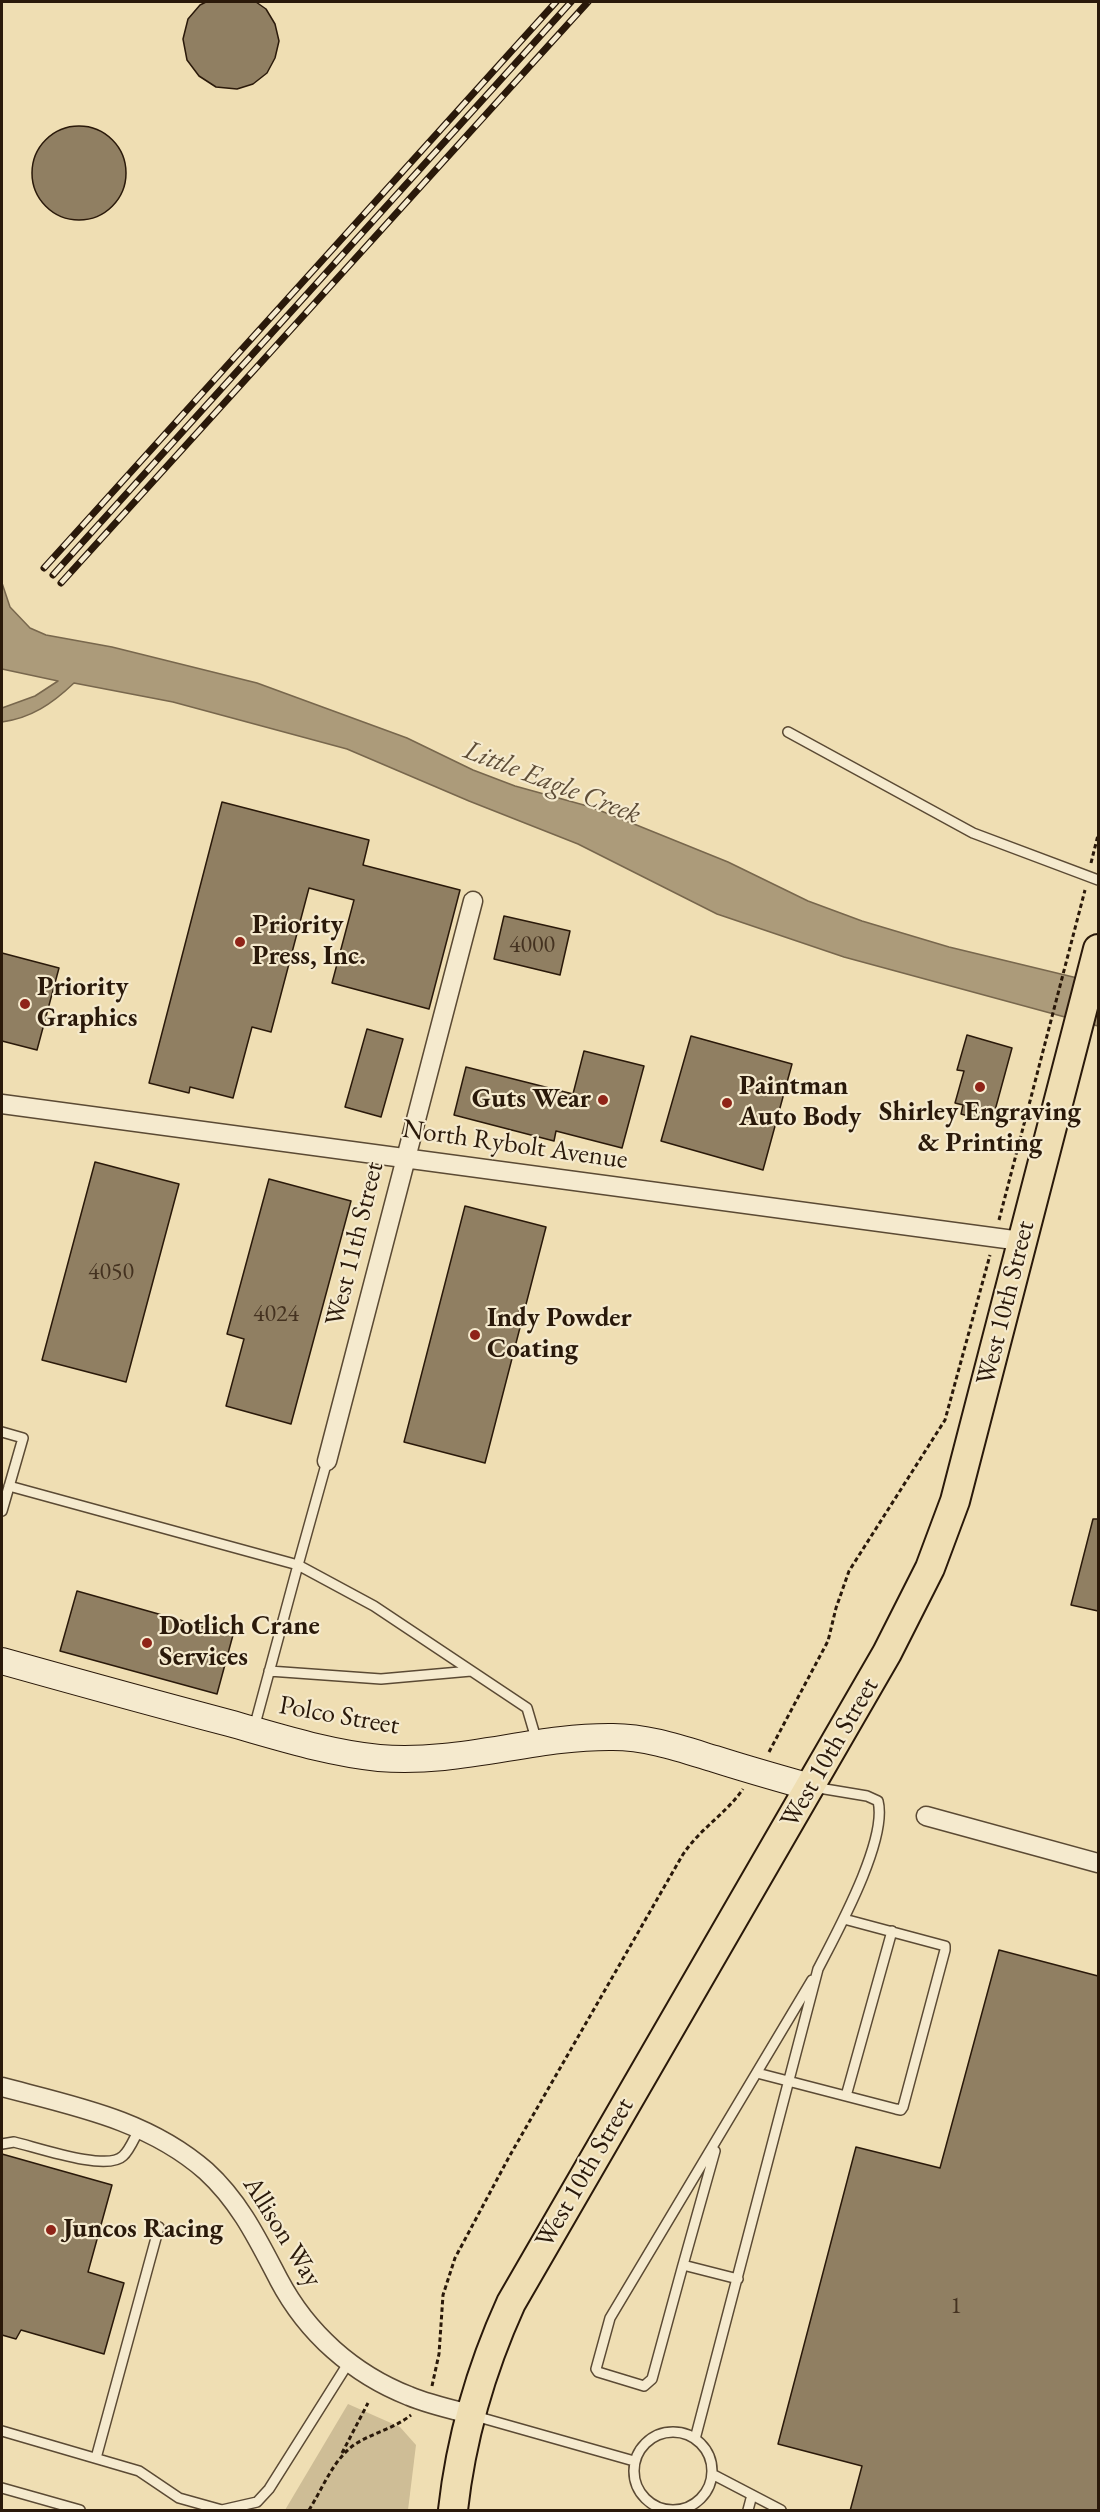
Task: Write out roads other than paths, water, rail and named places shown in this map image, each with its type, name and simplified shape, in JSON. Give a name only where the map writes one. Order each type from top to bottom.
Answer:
[{"type":"main road","name":"West 10th Street","points":[[453,2511],[470,2414],[497,2334],[528,2272],[810,1787],[886,1653],[930,1568],[955,1501],[1008,1239],[1066,1072],[1098,949]]},
{"type":"street","name":"West 11th Street","points":[[327,1461],[473,901]]},
{"type":"street","name":"North Rybolt Avenue","points":[[2,1104],[1008,1239]]},
{"type":"street","name":"Polco Street","points":[[2,1661],[320,1748],[354,1755],[398,1759],[460,1757],[537,1742],[590,1737],[633,1738],[665,1744],[810,1787]]},
{"type":"street","points":[[926,1816],[1098,1863]]},
{"type":"street","name":"Allison Way","points":[[2,2087],[100,2113],[140,2128],[194,2161],[230,2195],[255,2232],[291,2299],[311,2327],[349,2362],[393,2389],[424,2401],[470,2414]]},
{"type":"lane","points":[[788,732],[973,833],[1098,880]]},
{"type":"lane","points":[[2,1432],[22,1438],[2,1511]]},
{"type":"lane","points":[[253,1730],[327,1461]]},
{"type":"lane","points":[[9,1486],[298,1565],[374,1606],[527,1708],[537,1742]]},
{"type":"lane","points":[[269,1671],[381,1679],[471,1671]]},
{"type":"lane","points":[[718,2140],[652,2379],[644,2386],[598,2372],[596,2369],[610,2318],[818,1969],[844,1918],[869,1858],[881,1812],[878,1801],[867,1796],[810,1787]]},
{"type":"lane","points":[[758,2073],[896,2109],[901,2110],[903,2107],[945,1950],[941,1944],[844,1918]]},
{"type":"lane","points":[[846,2096],[892,1931]]},
{"type":"lane","points":[[694,2439],[818,1969]]},
{"type":"lane","points":[[2,2144],[14,2142],[96,2162],[112,2162],[124,2156],[140,2128]]},
{"type":"lane","points":[[96,2458],[159,2227]]},
{"type":"lane","points":[[683,2265],[738,2279]]},
{"type":"lane","points":[[2,2430],[139,2470],[179,2498],[222,2510],[257,2502],[269,2489],[349,2362]]},
{"type":"lane","points":[[470,2414],[634,2461]]},
{"type":"lane","points":[[678,2432],[694,2439],[706,2451],[711,2462],[712,2475],[708,2487],[701,2498],[691,2506],[675,2510],[654,2505],[644,2497],[637,2486],[634,2461],[646,2442],[656,2435],[678,2432]]},
{"type":"lane","points":[[712,2475],[781,2511]]},
{"type":"lane","points":[[2,2488],[80,2511]]},
{"type":"lane","points":[[748,2511],[752,2495]]},
{"type":"railway","points":[[44,568],[556,2]]},
{"type":"railway","points":[[53,575],[571,2]]},
{"type":"railway","points":[[61,583],[588,2]]},
{"type":"place","name":"Priority Press, Inc.","points":[[240,942]]},
{"type":"place","name":"Priority Graphics","points":[[25,1004]]},
{"type":"place","name":"Shirley Engraving & Printing","points":[[980,1087]]},
{"type":"place","name":"Guts Wear","points":[[603,1100]]},
{"type":"place","name":"Paintman Auto Body","points":[[727,1103]]},
{"type":"place","name":"Indy Powder Coating","points":[[475,1335]]},
{"type":"place","name":"Dotlich Crane Services","points":[[147,1643]]},
{"type":"place","name":"Juncos Racing","points":[[51,2230]]},
{"type":"water label","name":"Little Eagle Creek","points":[[552,783]]}]
